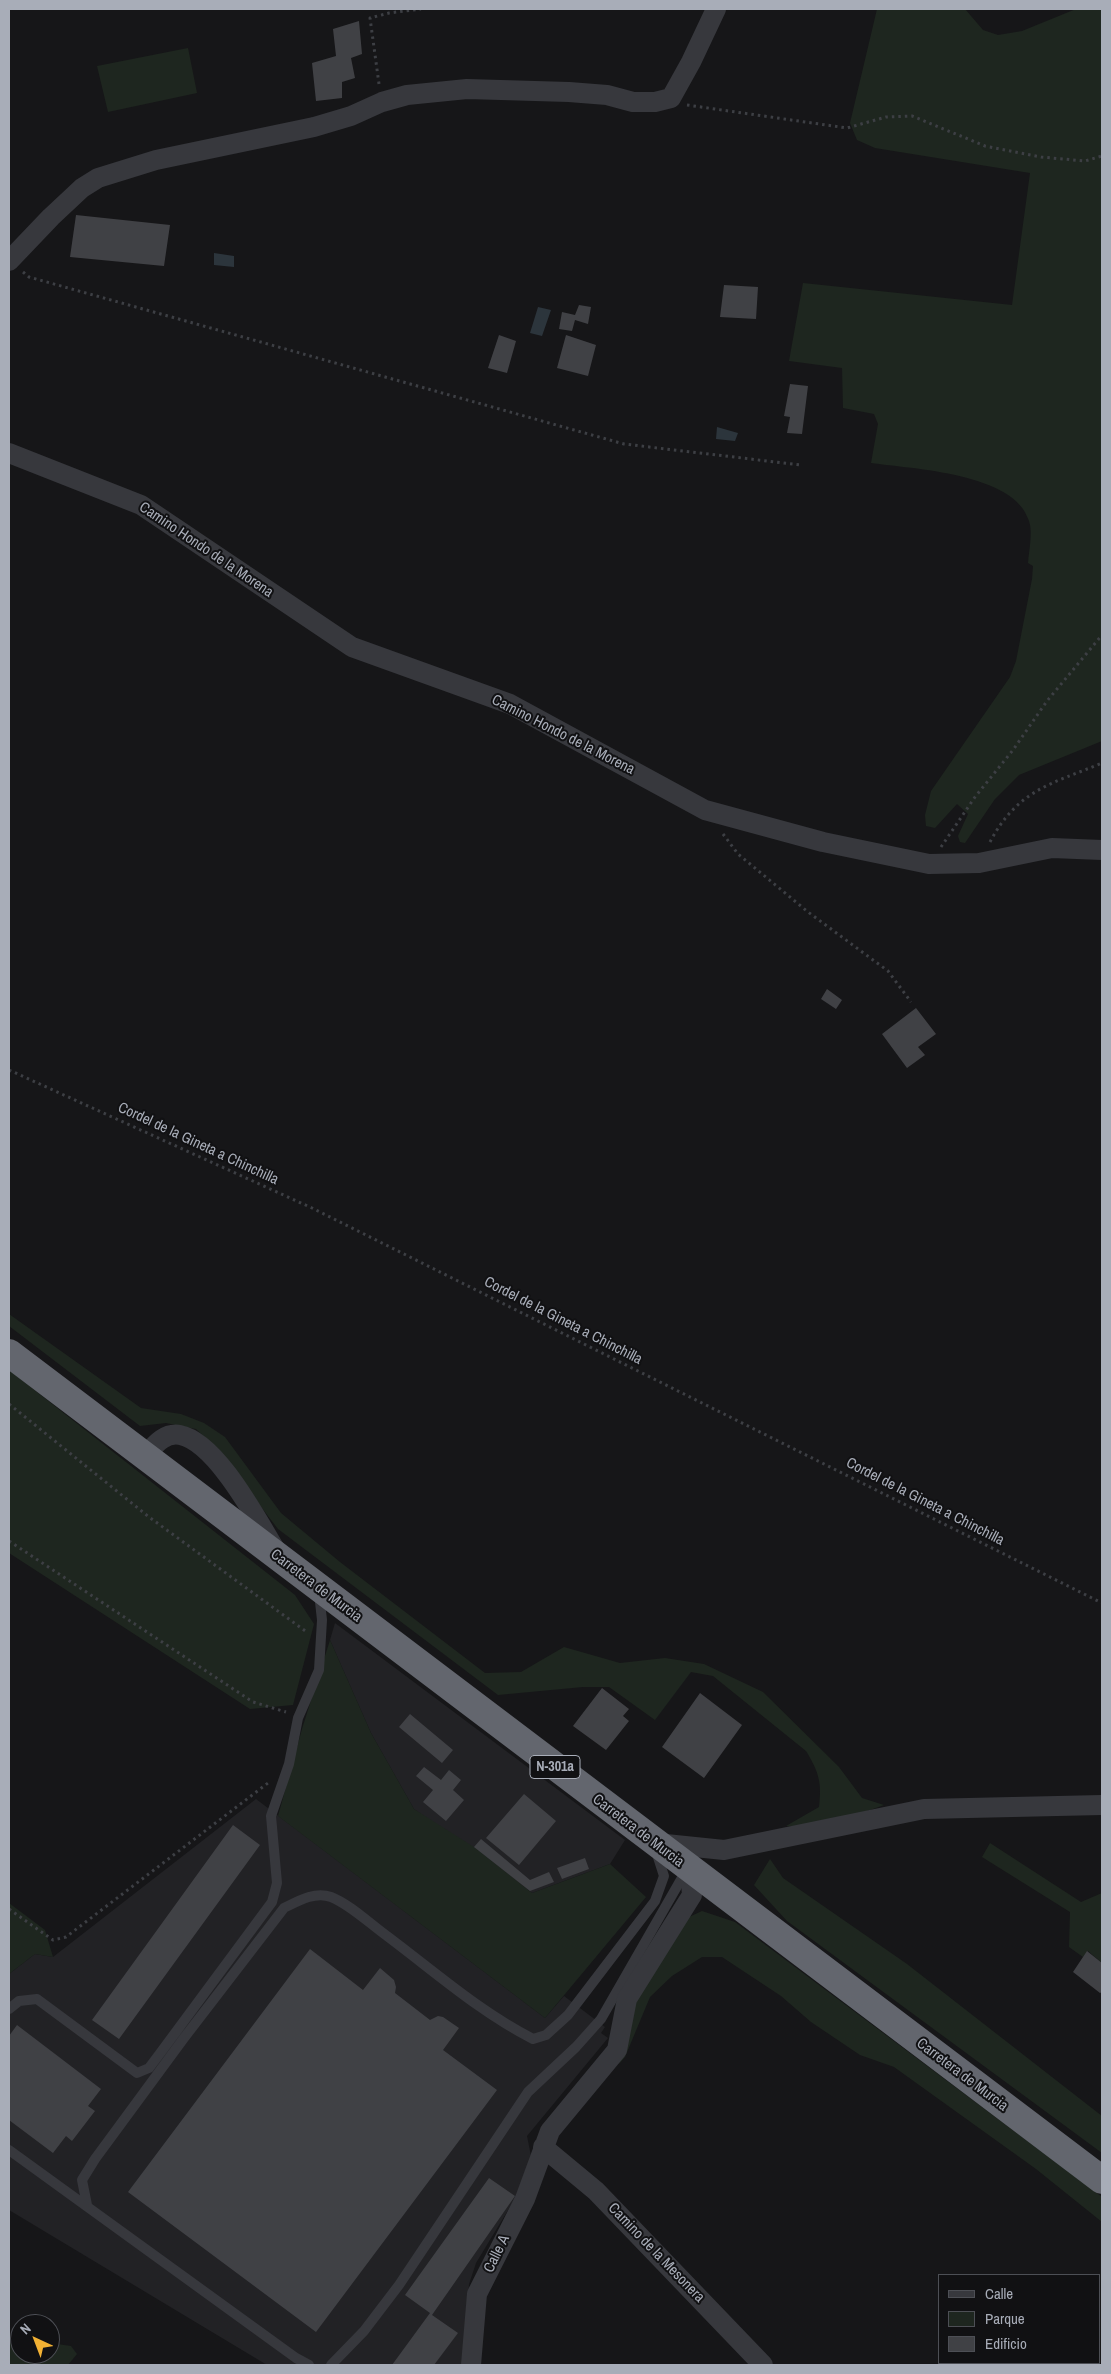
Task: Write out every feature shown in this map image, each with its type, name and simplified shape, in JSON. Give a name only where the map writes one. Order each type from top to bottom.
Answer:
[{"type":"highway","name":"Carretera de Murcia","points":[[9,1353],[654,1843],[1102,2180]]},
{"type":"street","points":[[9,260],[51,216],[82,188],[98,178],[156,160],[314,127],[351,116],[382,102],[407,95],[467,89],[569,92],[607,96],[633,102],[655,102],[670,98],[691,62],[716,9]]},
{"type":"street","name":"Camino Hondo de la Morena","points":[[9,453],[141,505],[288,606],[352,647],[510,704],[705,810],[823,842],[929,864],[979,863],[1052,848],[1102,850]]},
{"type":"street","points":[[145,1456],[159,1440],[178,1434],[194,1440],[216,1459],[281,1559]]},
{"type":"street","points":[[654,1843],[724,1850],[924,1809],[1102,1805]]},
{"type":"street","name":"Calle A","points":[[471,2365],[477,2294],[524,2198],[550,2131],[617,2050],[627,1999],[692,1895],[689,1869]]},
{"type":"street","name":"Camino de la Mesonera","points":[[543,2147],[596,2191],[763,2365]]},
{"type":"lane","points":[[9,2009],[20,2001],[36,1999],[137,2073],[149,2068],[272,1902],[278,1883],[271,1816],[289,1764],[298,1718],[319,1670],[322,1620],[318,1587]]},
{"type":"lane","points":[[87,2205],[82,2180],[95,2159],[184,2038],[284,1908],[305,1897],[329,1896],[359,1916],[467,1999],[508,2026],[534,2039],[546,2035],[568,2014],[655,1901],[664,1876],[654,1843]]},
{"type":"lane","points":[[331,2365],[364,2331],[399,2285],[528,2092],[576,2047],[601,2019],[689,1869]]},
{"type":"lane","points":[[9,2150],[296,2358],[309,2365]]},
{"type":"path","points":[[382,102],[370,18],[389,12],[421,9]]},
{"type":"path","points":[[670,98],[692,107],[847,128],[886,117],[912,116],[984,146],[1041,157],[1085,161],[1102,156]]},
{"type":"path","points":[[9,260],[29,277],[624,444],[801,465]]},
{"type":"path","points":[[929,864],[975,796],[1012,750],[1047,701],[1102,635]]},
{"type":"path","points":[[979,863],[1002,821],[1026,796],[1038,789],[1102,763]]},
{"type":"path","points":[[705,810],[738,854],[808,912],[888,971],[911,1002]]},
{"type":"path","name":"Cordel de la Gineta a Chinchilla","points":[[9,1070],[312,1208],[1102,1603]]},
{"type":"path","points":[[9,1404],[149,1517],[321,1642]]},
{"type":"path","points":[[9,1541],[253,1702],[298,1718]]},
{"type":"path","points":[[9,1909],[53,1940],[66,1937],[273,1779],[289,1764]]},
{"type":"shaded area","points":[[214,253],[234,256],[234,267],[214,265]]},
{"type":"shaded area","points":[[538,307],[551,310],[542,336],[530,333]]},
{"type":"shaded area","points":[[717,427],[738,433],[735,441],[716,439]]},
{"type":"shaded area","points":[[335,1623],[625,1840],[610,1864],[532,1893],[414,1809],[371,1733],[330,1640]]},
{"type":"shaded area","points":[[256,1799],[545,2018],[564,1996],[605,2027],[601,2033],[608,2038],[527,2136],[531,2156],[516,2197],[476,2263],[469,2284],[464,2365],[267,2365],[9,2210],[9,1974],[35,1954],[53,1957]]},
{"type":"green space","points":[[877,9],[965,9],[983,30],[998,35],[1022,31],[1076,9],[1102,9],[1102,741],[1019,775],[995,799],[965,843],[960,842],[958,836],[968,814],[957,804],[935,828],[926,826],[925,815],[931,791],[1010,677],[1016,661],[1032,579],[1033,566],[1028,563],[1031,536],[1029,521],[1020,505],[1004,493],[984,483],[936,471],[871,463],[878,424],[874,414],[843,408],[842,368],[789,361],[803,283],[1012,305],[1030,173],[875,148],[857,140],[850,123]]},
{"type":"green space","points":[[188,48],[197,93],[108,112],[97,66]]},
{"type":"green space","points":[[9,1314],[141,1408],[181,1414],[204,1423],[225,1437],[281,1513],[340,1562],[485,1673],[521,1672],[564,1647],[620,1663],[665,1658],[704,1664],[763,1692],[839,1767],[862,1798],[884,1805],[824,1823],[786,1826],[819,1807],[820,1784],[814,1765],[806,1751],[713,1676],[691,1672],[655,1720],[609,1687],[583,1687],[498,1695],[278,1529],[214,1446],[196,1429],[166,1423],[140,1426],[9,1326]]},
{"type":"green space","points":[[9,1370],[295,1595],[314,1624],[293,1705],[250,1709],[9,1553]]},
{"type":"green space","points":[[330,1640],[371,1733],[414,1809],[474,1847],[532,1893],[610,1864],[646,1897],[545,2018],[278,1816],[302,1729]]},
{"type":"green space","points":[[990,1843],[1081,1902],[1102,1893],[1102,1963],[1088,1951],[1083,1957],[1069,1947],[1070,1912],[982,1857]]},
{"type":"green space","points":[[770,1859],[783,1878],[907,1964],[1102,2116],[1102,2153],[787,1921],[754,1885]]},
{"type":"green space","points":[[9,1903],[45,1930],[53,1957],[35,1954],[9,1974]]},
{"type":"green space","points":[[702,1911],[735,1922],[1102,2197],[1102,2222],[1036,2169],[894,2067],[860,2055],[811,2022],[781,1996],[722,1957],[702,1957],[672,1976],[650,1997],[625,2057],[619,2064],[636,1992],[689,1917]]},
{"type":"green space","points":[[9,2336],[10,2364],[60,2364],[60,2344],[71,2346],[77,2354],[68,2365],[9,2365]]},
{"type":"building","points":[[359,21],[362,54],[351,58],[355,78],[342,82],[342,98],[316,101],[312,63],[336,56],[333,29]]},
{"type":"building","points":[[76,215],[170,225],[164,266],[70,257]]},
{"type":"building","points":[[724,285],[758,287],[756,319],[720,317]]},
{"type":"building","points":[[579,305],[591,307],[588,324],[575,320],[572,331],[559,329],[562,312],[575,315]]},
{"type":"building","points":[[499,335],[516,341],[507,373],[488,368]]},
{"type":"building","points":[[566,335],[596,345],[588,376],[557,368]]},
{"type":"building","points":[[790,384],[808,386],[802,434],[787,433],[790,417],[784,416]]},
{"type":"building","points":[[827,989],[842,1000],[836,1009],[821,999]]},
{"type":"building","points":[[916,1008],[936,1034],[918,1047],[925,1055],[907,1068],[882,1034]]},
{"type":"building","points":[[602,1688],[629,1709],[623,1716],[629,1721],[606,1750],[573,1726]]},
{"type":"building","points":[[700,1693],[742,1725],[704,1778],[662,1747]]},
{"type":"building","points":[[410,1714],[453,1750],[442,1763],[399,1727]]},
{"type":"building","points":[[424,1767],[441,1780],[449,1770],[461,1780],[453,1790],[464,1800],[446,1821],[423,1802],[433,1790],[416,1776]]},
{"type":"building","points":[[524,1794],[556,1821],[519,1865],[486,1838]]},
{"type":"building","points":[[233,1825],[260,1845],[119,2039],[92,2020]]},
{"type":"building","points":[[481,1839],[530,1880],[549,1872],[554,1882],[530,1891],[474,1847]]},
{"type":"building","points":[[585,1858],[589,1869],[562,1879],[557,1868]]},
{"type":"building","points":[[310,1949],[363,1990],[380,1968],[394,1980],[395,1993],[430,2020],[438,2016],[443,2017],[459,2028],[443,2050],[497,2090],[316,2332],[128,2192]]},
{"type":"building","points":[[1087,1951],[1102,1963],[1102,1992],[1100,1993],[1073,1972]]},
{"type":"building","points":[[17,2025],[101,2089],[88,2106],[95,2111],[72,2141],[66,2136],[53,2153],[9,2120],[9,2036]]},
{"type":"building","points":[[489,2178],[515,2196],[432,2315],[458,2333],[434,2365],[392,2365],[430,2313],[405,2295]]}]
